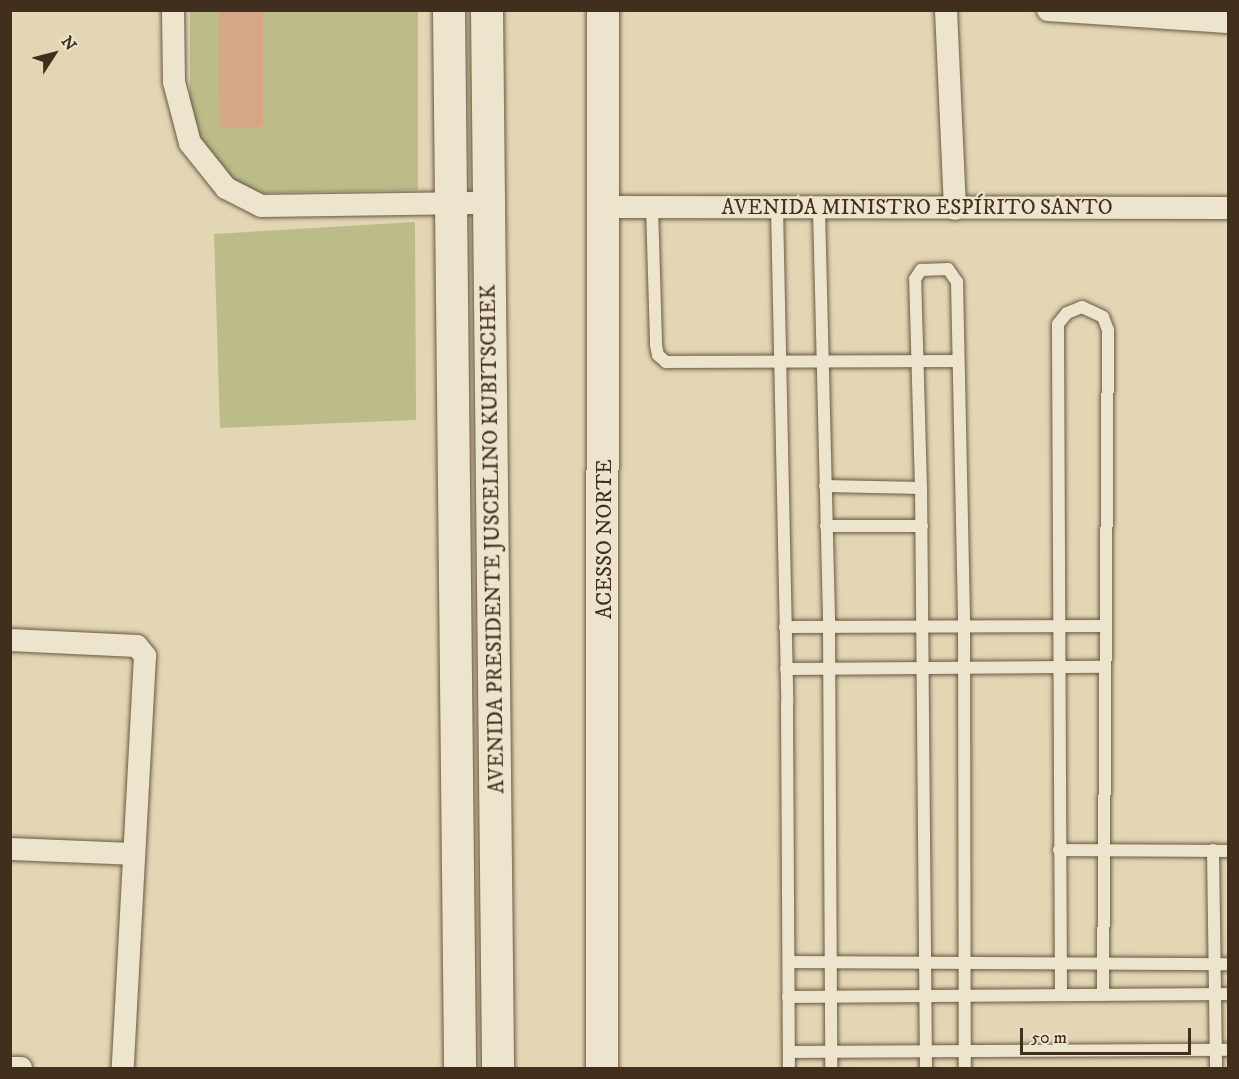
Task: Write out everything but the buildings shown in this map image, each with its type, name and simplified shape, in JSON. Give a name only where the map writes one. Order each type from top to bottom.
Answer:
[{"type":"main road","name":"AVENIDA PRESIDENTE JUSCELINO KUBITSCHEK","points":[[449,10],[460,1068]]},
{"type":"main road","name":"AVENIDA PRESIDENTE JUSCELINO KUBITSCHEK","points":[[487,10],[498,1068]]},
{"type":"main road","name":"ACESSO NORTE","points":[[602,1068],[606,207],[603,10]]},
{"type":"street","points":[[172,10],[174,82],[190,143],[226,188],[261,206],[490,203]]},
{"type":"street","points":[[946,10],[955,209]]},
{"type":"street","points":[[1048,10],[1228,22]]},
{"type":"street","name":"AVENIDA MINISTRO ESPÍRITO SANTO","points":[[606,207],[1228,208]]},
{"type":"street","points":[[10,639],[136,646],[145,656],[123,1068]]},
{"type":"street","points":[[10,849],[133,854]]},
{"type":"street","points":[[10,1068],[21,1068]]},
{"type":"lane","points":[[652,207],[658,355],[666,362],[781,364],[958,361]]},
{"type":"lane","points":[[777,208],[786,669],[789,1068]]},
{"type":"lane","points":[[819,208],[829,628],[831,1068]]},
{"type":"lane","points":[[926,1068],[924,669],[915,279],[921,270],[948,269],[957,282],[964,667],[965,1068]]},
{"type":"lane","points":[[1061,995],[1057,668],[1058,324],[1067,313],[1082,307],[1103,317],[1108,330],[1102,850],[1103,995]]},
{"type":"lane","points":[[825,486],[921,488]]},
{"type":"lane","points":[[826,526],[922,526]]},
{"type":"lane","points":[[785,627],[1105,626]]},
{"type":"lane","points":[[786,669],[1105,667]]},
{"type":"lane","points":[[1059,850],[1228,851]]},
{"type":"lane","points":[[1213,850],[1215,964],[1222,995],[1222,1050],[1216,1068]]},
{"type":"lane","points":[[789,962],[1228,964]]},
{"type":"lane","points":[[788,997],[830,995],[1222,995]]},
{"type":"lane","points":[[789,1052],[1222,1050]]},
{"type":"green space","points":[[190,11],[418,11],[418,190],[260,193],[233,181],[199,144],[190,101]]},
{"type":"green space","points":[[415,222],[416,420],[220,428],[214,234]]}]
